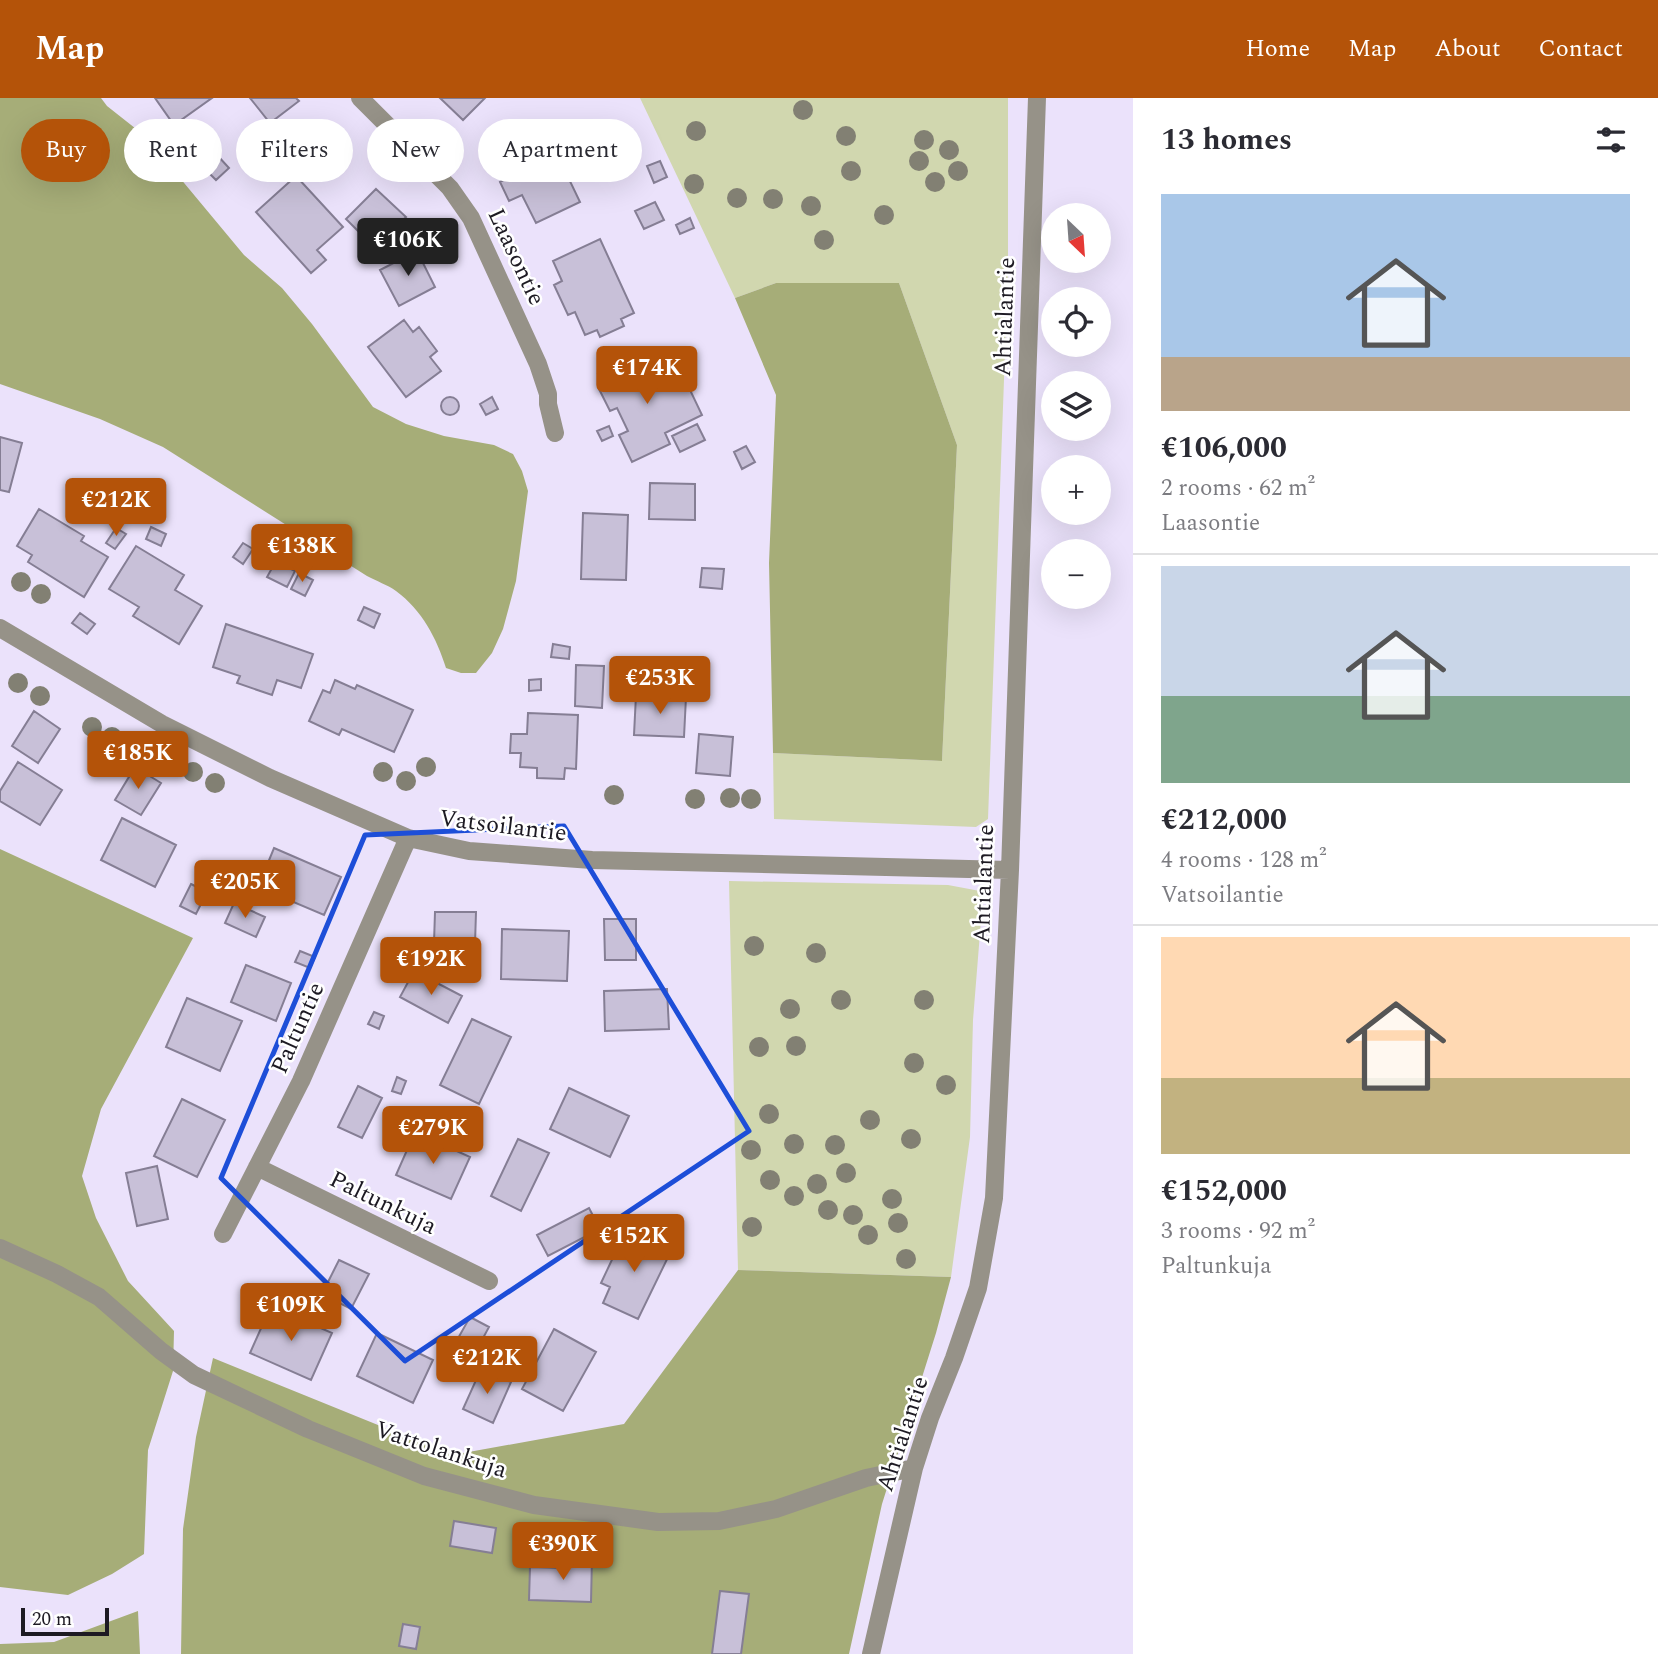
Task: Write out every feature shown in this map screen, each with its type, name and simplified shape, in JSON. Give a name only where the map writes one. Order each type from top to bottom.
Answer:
[{"type":"street","name":"Laasontie","points":[[359,98],[450,188],[471,218],[538,364],[548,394],[555,433]]},
{"type":"street","name":"Ahtialantie","points":[[871,1654],[914,1468],[929,1418],[954,1358],[978,1288],[993,1198],[1010,870],[1037,98]]},
{"type":"street","name":"Vatsoilantie","points":[[0,628],[162,724],[259,773],[408,838],[469,851],[578,859],[1010,870]]},
{"type":"street","name":"Paltuntie","points":[[223,1234],[301,1080],[408,838]]},
{"type":"street","name":"Paltunkuja","points":[[257,1167],[489,1281]]},
{"type":"street","name":"Vattolankuja","points":[[0,1248],[99,1297],[161,1351],[194,1375],[308,1429],[424,1476],[534,1505],[658,1522],[719,1521],[776,1509],[866,1478],[914,1468]]},
{"type":"highlighted area","points":[[564,826],[749,1131],[405,1361],[221,1178],[365,835]]},
{"type":"green space","points":[[0,98],[101,98],[124,119],[124,182],[183,182],[244,255],[282,288],[373,407],[406,424],[444,436],[494,445],[513,454],[528,491],[516,581],[503,629],[492,653],[476,673],[461,673],[446,668],[427,626],[414,607],[396,591],[367,576],[163,447],[100,419],[0,384]]},
{"type":"green space","points":[[640,98],[1008,98],[1008,270],[988,819],[976,827],[774,819],[773,753],[942,761],[957,445],[899,283],[776,283],[735,298]]},
{"type":"green space","points":[[776,283],[899,283],[957,445],[942,761],[773,753],[769,563],[776,395],[735,298]]},
{"type":"green space","points":[[0,849],[193,938],[101,1109],[82,1176],[96,1218],[128,1281],[174,1331],[173,1371],[148,1450],[144,1554],[112,1574],[68,1595],[0,1587]]},
{"type":"green space","points":[[729,881],[948,885],[980,891],[982,908],[973,1020],[970,1137],[951,1277],[738,1270]]},
{"type":"green space","points":[[738,1270],[951,1277],[882,1504],[849,1654],[181,1654],[183,1529],[196,1437],[213,1358],[452,1455],[624,1424]]},
{"type":"green space","points":[[138,1611],[140,1654],[0,1654],[0,1644],[54,1642]]},
{"type":"building","points":[[155,98],[212,98],[182,119],[170,119]]},
{"type":"building","points":[[250,98],[296,98],[299,101],[275,119],[267,119]]},
{"type":"building","points":[[440,98],[485,98],[464,119]]},
{"type":"building","points":[[222,160],[229,168],[222,174]]},
{"type":"building","points":[[660,161],[667,177],[654,183],[647,166]]},
{"type":"building","points":[[289,182],[302,182],[343,227],[317,250],[326,260],[311,273],[256,212]]},
{"type":"building","points":[[500,182],[570,182],[580,202],[536,223],[522,195],[509,201]]},
{"type":"building","points":[[376,189],[406,217],[375,248],[346,219]]},
{"type":"building","points":[[655,202],[664,220],[644,229],[635,211]]},
{"type":"building","points":[[690,218],[694,228],[680,234],[676,225]]},
{"type":"building","points":[[439,227],[450,246],[433,256],[422,236]]},
{"type":"building","points":[[600,239],[634,313],[621,319],[624,326],[600,337],[597,330],[585,335],[575,312],[568,315],[554,285],[562,281],[553,261]]},
{"type":"building","points":[[417,251],[435,287],[399,306],[380,270]]},
{"type":"building","points":[[404,320],[413,332],[419,327],[437,351],[430,357],[441,371],[406,397],[368,347]]},
{"type":"building","points":[[635,357],[646,379],[660,372],[664,379],[681,371],[702,415],[665,433],[670,444],[632,462],[619,435],[628,431],[617,408],[610,411],[599,389],[604,387],[598,374]]},
{"type":"building","points":[[450,397],[457,399],[457,413],[450,415],[443,413],[441,406],[443,399]]},
{"type":"building","points":[[492,397],[498,409],[486,415],[480,404]]},
{"type":"building","points":[[697,424],[705,440],[680,452],[672,436]]},
{"type":"building","points":[[609,426],[613,436],[602,441],[597,431]]},
{"type":"building","points":[[0,437],[22,443],[9,492],[0,490]]},
{"type":"building","points":[[746,446],[755,462],[742,469],[734,452]]},
{"type":"building","points":[[650,483],[695,484],[695,520],[649,519]]},
{"type":"building","points":[[39,509],[84,536],[81,541],[108,557],[84,597],[28,562],[32,555],[17,546]]},
{"type":"building","points":[[583,513],[628,515],[626,580],[581,579]]},
{"type":"building","points":[[151,527],[166,534],[161,546],[146,539]]},
{"type":"building","points":[[116,528],[126,534],[115,549],[106,543]]},
{"type":"building","points":[[243,543],[253,549],[243,564],[233,557]]},
{"type":"building","points":[[136,546],[184,575],[175,590],[202,606],[179,644],[133,616],[139,607],[109,589]]},
{"type":"building","points":[[276,561],[295,571],[287,587],[267,577]]},
{"type":"building","points":[[702,568],[724,569],[722,589],[700,587]]},
{"type":"building","points":[[299,573],[313,580],[305,596],[291,589]]},
{"type":"building","points":[[364,607],[380,614],[374,628],[358,620]]},
{"type":"building","points":[[80,613],[95,624],[87,634],[72,623]]},
{"type":"building","points":[[226,624],[313,654],[301,688],[277,680],[272,695],[237,683],[240,676],[213,667]]},
{"type":"building","points":[[553,644],[570,647],[569,659],[551,657]]},
{"type":"building","points":[[576,665],[604,666],[602,708],[575,706]]},
{"type":"building","points":[[541,679],[541,690],[529,691],[529,680]]},
{"type":"building","points":[[335,680],[355,689],[357,685],[413,710],[394,752],[342,729],[339,735],[309,721],[323,690],[330,693]]},
{"type":"building","points":[[636,695],[686,697],[684,737],[634,735]]},
{"type":"building","points":[[34,711],[60,729],[38,763],[12,746]]},
{"type":"building","points":[[528,713],[578,715],[576,769],[565,768],[564,779],[537,778],[537,768],[520,767],[521,753],[510,753],[511,734],[527,734]]},
{"type":"building","points":[[699,734],[733,737],[730,776],[696,773]]},
{"type":"building","points":[[18,762],[62,790],[40,825],[0,801],[0,791]]},
{"type":"building","points":[[135,767],[161,783],[141,815],[115,800]]},
{"type":"building","points":[[122,818],[176,845],[155,887],[101,860]]},
{"type":"building","points":[[274,848],[341,877],[324,915],[258,887]]},
{"type":"building","points":[[191,884],[207,892],[196,914],[180,906]]},
{"type":"building","points":[[234,903],[265,917],[256,937],[225,923]]},
{"type":"building","points":[[435,912],[476,912],[475,944],[434,943]]},
{"type":"building","points":[[604,919],[636,919],[636,960],[605,960]]},
{"type":"building","points":[[502,929],[569,931],[567,981],[501,979]]},
{"type":"building","points":[[300,951],[315,957],[310,968],[295,962]]},
{"type":"building","points":[[246,965],[291,983],[276,1021],[231,1002]]},
{"type":"building","points":[[414,971],[462,996],[448,1023],[400,997]]},
{"type":"building","points":[[667,989],[669,1029],[605,1031],[604,991]]},
{"type":"building","points":[[187,998],[242,1021],[220,1071],[166,1047]]},
{"type":"building","points":[[374,1012],[384,1016],[379,1029],[368,1024]]},
{"type":"building","points":[[472,1019],[511,1037],[479,1104],[440,1085]]},
{"type":"building","points":[[397,1077],[406,1081],[401,1094],[392,1091]]},
{"type":"building","points":[[358,1086],[382,1098],[362,1138],[338,1127]]},
{"type":"building","points":[[569,1088],[629,1116],[610,1157],[550,1129]]},
{"type":"building","points":[[182,1099],[225,1120],[197,1177],[154,1156]]},
{"type":"building","points":[[415,1132],[470,1157],[451,1199],[396,1175]]},
{"type":"building","points":[[518,1139],[549,1153],[521,1211],[491,1196]]},
{"type":"building","points":[[157,1166],[168,1219],[137,1226],[126,1173]]},
{"type":"building","points":[[589,1208],[600,1229],[548,1256],[537,1235]]},
{"type":"building","points":[[626,1230],[671,1251],[638,1319],[603,1303],[610,1287],[601,1283]]},
{"type":"building","points":[[339,1260],[369,1274],[351,1309],[322,1294]]},
{"type":"building","points":[[271,1306],[332,1333],[311,1380],[250,1353]]},
{"type":"building","points":[[470,1317],[489,1327],[468,1366],[448,1356]]},
{"type":"building","points":[[554,1329],[596,1352],[563,1411],[522,1389]]},
{"type":"building","points":[[377,1333],[433,1360],[413,1403],[357,1376]]},
{"type":"building","points":[[481,1369],[511,1382],[493,1423],[463,1409]]},
{"type":"building","points":[[454,1521],[496,1528],[492,1553],[450,1546]]},
{"type":"building","points":[[564,1557],[592,1558],[591,1602],[529,1600],[530,1567],[564,1568]]},
{"type":"building","points":[[720,1591],[749,1594],[741,1654],[712,1654]]},
{"type":"building","points":[[403,1624],[420,1627],[416,1649],[399,1646]]}]
